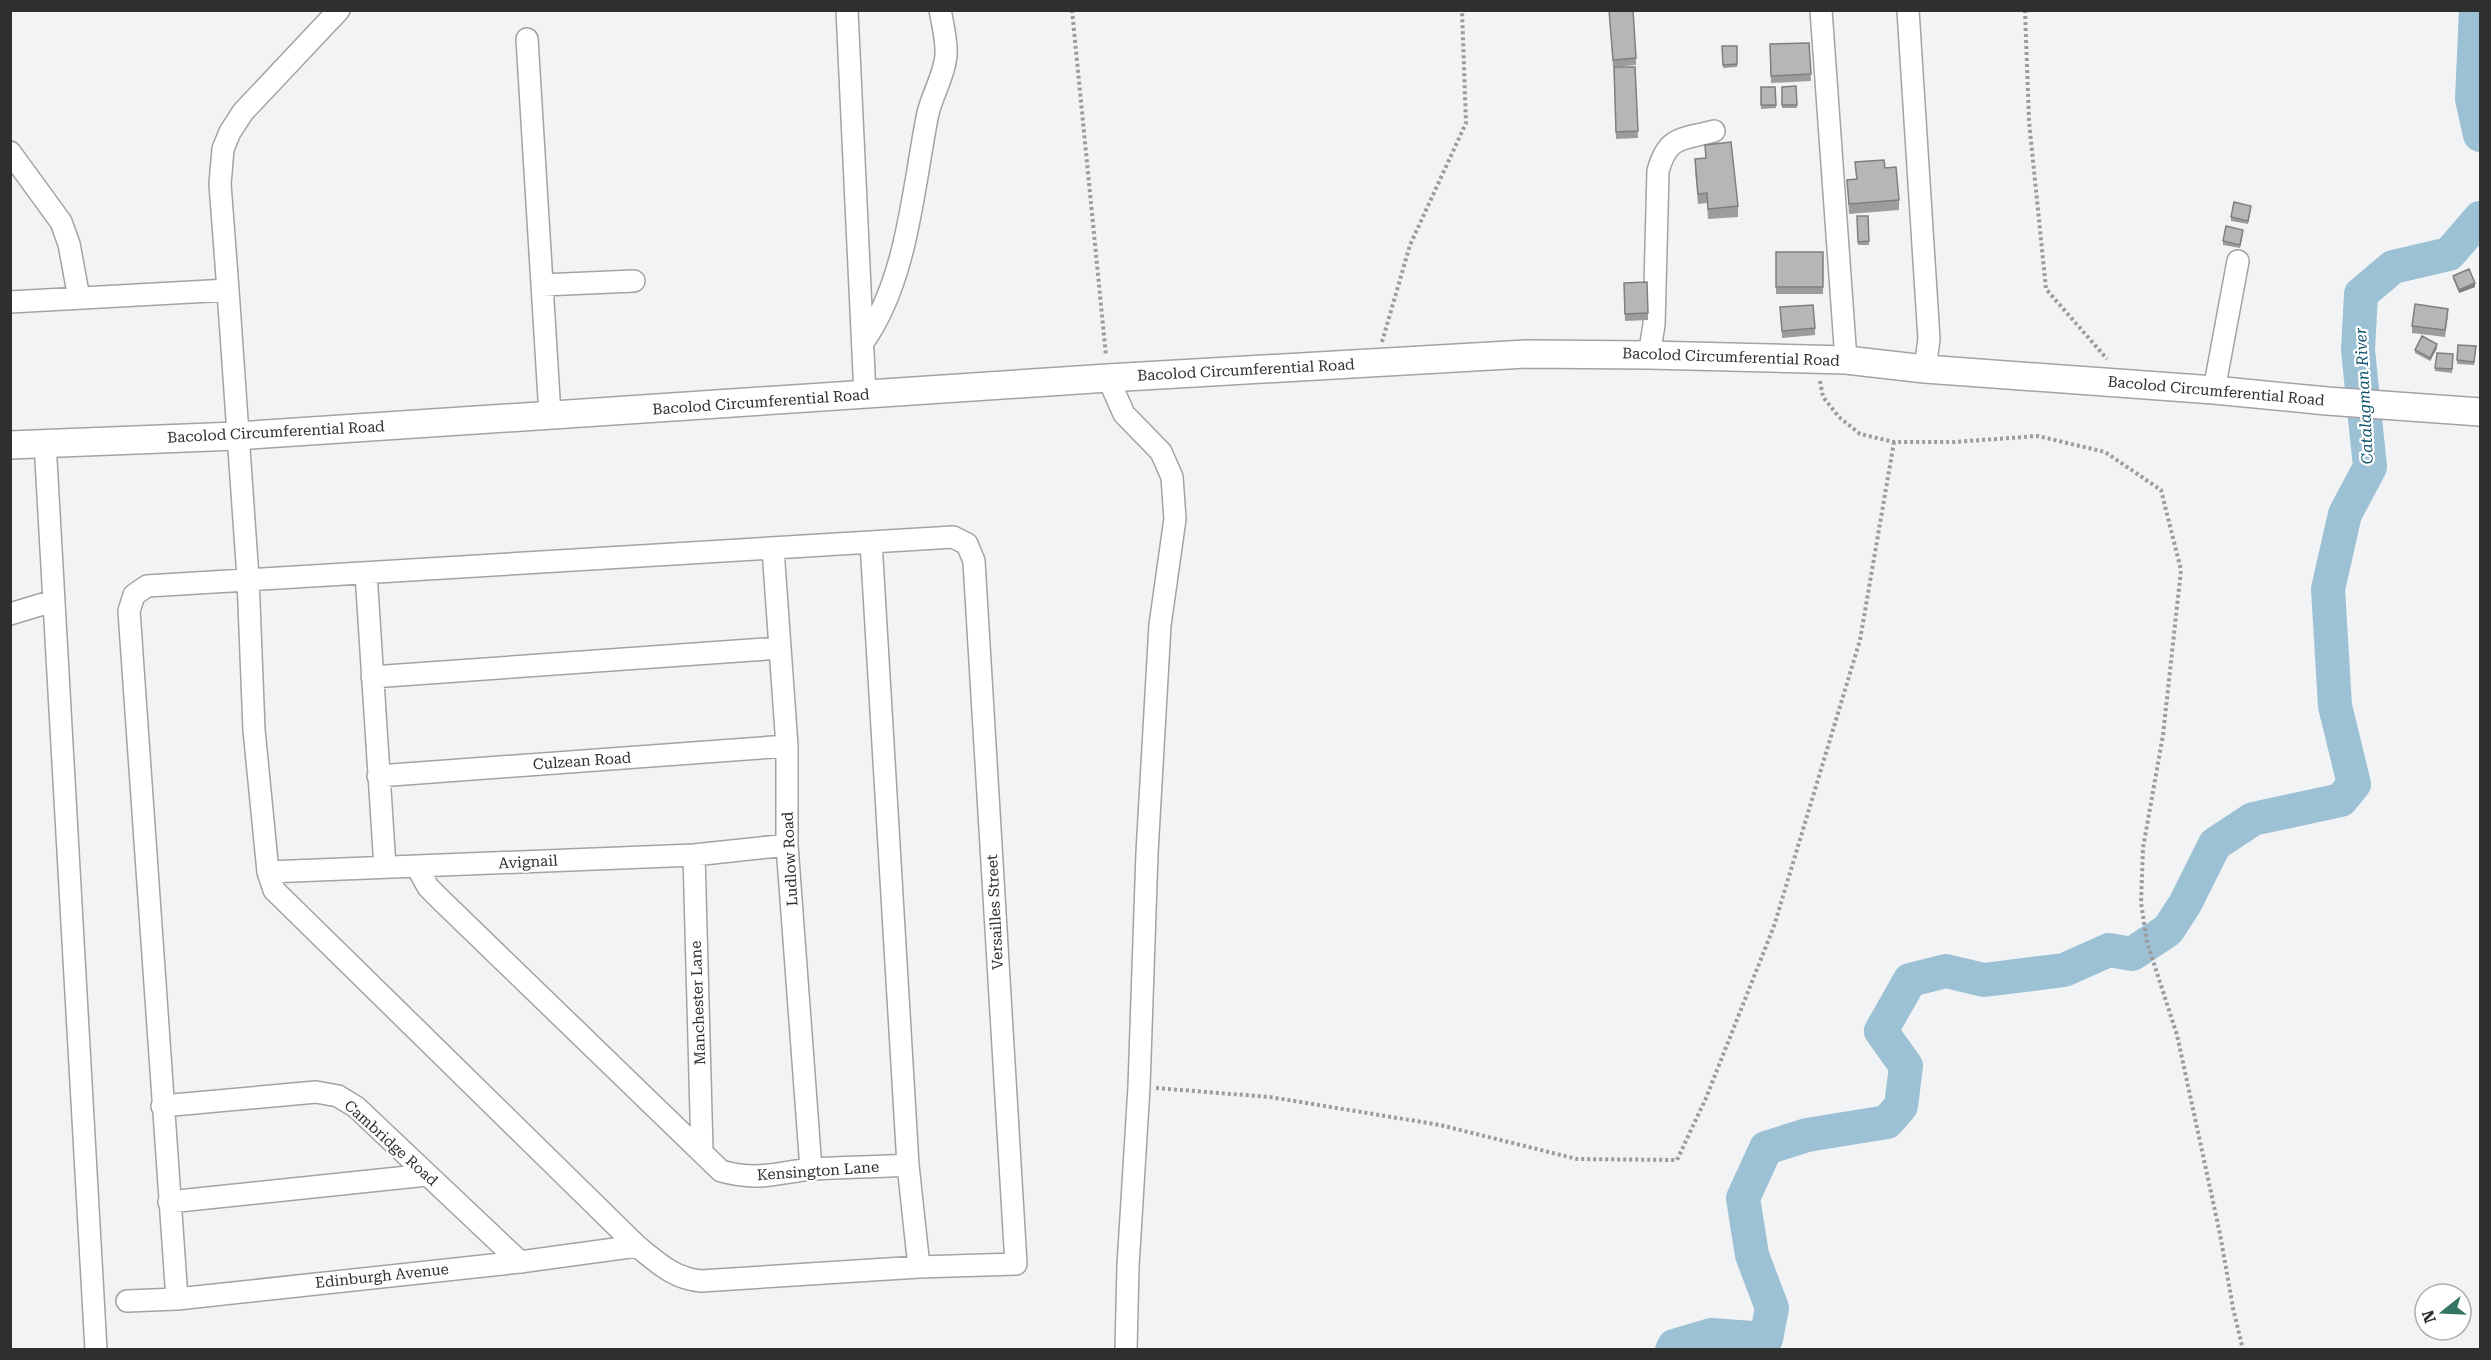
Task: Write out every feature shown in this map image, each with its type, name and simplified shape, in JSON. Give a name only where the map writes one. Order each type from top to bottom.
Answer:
[{"type":"main road","name":"Bacolod Circumferential Road","points":[[10,445],[236,435],[1108,378],[1526,354],[1648,354],[1845,360],[1924,369],[2481,412]]},
{"type":"street","points":[[177,1299],[129,611],[134,595],[147,586],[248,578],[366,573],[871,542],[908,1165],[919,1267],[684,1280],[667,1270],[637,1246],[274,890],[268,872],[254,730],[248,578],[236,435],[220,184],[223,149],[243,111],[339,10]]},
{"type":"street","points":[[847,10],[865,395]]},
{"type":"street","points":[[864,341],[883,309],[910,224],[928,116],[945,61],[944,28],[940,10]]},
{"type":"street","points":[[1821,10],[1845,360]]},
{"type":"street","points":[[1908,10],[1929,339],[1924,369]]},
{"type":"street","points":[[527,39],[550,415]]},
{"type":"street","points":[[1648,354],[1653,325],[1658,171],[1662,156],[1671,143],[1714,131]]},
{"type":"street","points":[[10,152],[61,222],[69,244],[79,298]]},
{"type":"street","points":[[2214,390],[2238,261]]},
{"type":"street","points":[[542,285],[634,281]]},
{"type":"street","points":[[10,302],[228,290]]},
{"type":"street","points":[[1108,378],[1124,414],[1161,452],[1172,477],[1175,519],[1160,625],[1147,853],[1139,1087],[1128,1266],[1126,1350]]},
{"type":"street","points":[[45,442],[96,1350]]},
{"type":"street","name":"Versailles Street","points":[[871,542],[953,537],[967,544],[974,561],[1016,1264],[919,1267]]},
{"type":"street","name":"Ludlow Road","points":[[773,549],[787,746],[787,845],[811,1169]]},
{"type":"street","points":[[366,573],[385,867]]},
{"type":"street","points":[[10,614],[53,601]]},
{"type":"street","points":[[372,677],[780,648]]},
{"type":"street","name":"Culzean Road","points":[[378,776],[787,746]]},
{"type":"street","name":"Avignail","points":[[268,872],[694,855],[787,845]]},
{"type":"street","name":"Manchester Lane","points":[[694,855],[702,1151]]},
{"type":"street","name":"Kensington Lane","points":[[417,867],[428,887],[442,901],[721,1171],[743,1177],[767,1177],[811,1169],[908,1165]]},
{"type":"street","name":"Cambridge Road","points":[[162,1106],[316,1092],[338,1096],[356,1107],[519,1262]]},
{"type":"street","points":[[169,1202],[427,1175]]},
{"type":"street","name":"Edinburgh Avenue","points":[[127,1301],[177,1299],[519,1262],[637,1246]]},
{"type":"path","points":[[1072,10],[1108,378]]},
{"type":"path","points":[[1376,363],[1410,245],[1466,123],[1462,10]]},
{"type":"path","points":[[2025,10],[2029,121],[2046,288],[2074,323],[2130,384]]},
{"type":"path","points":[[1816,359],[1823,397],[1839,417],[1860,435],[1894,442],[1954,442],[2038,436],[2105,452],[2161,490],[2181,570],[2163,735],[2143,848],[2141,903],[2146,942],[2177,1035],[2243,1350]]},
{"type":"path","points":[[1139,1087],[1270,1097],[1440,1125],[1577,1159],[1677,1160],[1706,1098],[1781,904],[1860,640],[1894,442]]},
{"type":"building","points":[[1609,10],[1633,10],[1636,58],[1613,60]]},
{"type":"building","points":[[1809,43],[1811,74],[1771,76],[1770,44]]},
{"type":"building","points":[[1722,46],[1737,46],[1737,64],[1723,65]]},
{"type":"building","points":[[1614,67],[1635,67],[1638,131],[1616,132]]},
{"type":"building","points":[[1796,86],[1797,105],[1782,105],[1782,87]]},
{"type":"building","points":[[1761,87],[1775,87],[1776,105],[1761,105]]},
{"type":"building","points":[[1731,142],[1738,206],[1708,209],[1707,193],[1698,194],[1695,159],[1706,158],[1705,145]]},
{"type":"building","points":[[1884,160],[1885,168],[1896,167],[1899,200],[1849,204],[1847,180],[1857,179],[1855,162]]},
{"type":"building","points":[[2234,202],[2251,206],[2248,221],[2231,217]]},
{"type":"building","points":[[1857,216],[1868,216],[1869,241],[1858,242]]},
{"type":"building","points":[[2226,226],[2243,230],[2240,245],[2223,241]]},
{"type":"building","points":[[1776,252],[1823,252],[1823,287],[1776,287]]},
{"type":"building","points":[[2469,269],[2475,283],[2459,290],[2453,276]]},
{"type":"building","points":[[1647,282],[1648,313],[1625,314],[1624,283]]},
{"type":"building","points":[[2415,304],[2448,309],[2445,330],[2412,326]]},
{"type":"building","points":[[1813,305],[1815,328],[1782,331],[1780,307]]},
{"type":"building","points":[[2422,336],[2437,344],[2430,358],[2415,350]]},
{"type":"building","points":[[2458,345],[2476,346],[2474,362],[2457,360]]},
{"type":"building","points":[[2437,353],[2453,354],[2452,369],[2435,368]]},
{"type":"waterway","name":"Catalagman River","points":[[2476,10],[2472,99],[2480,135]]},
{"type":"waterway","name":"Catalagman River","points":[[1672,1350],[1674,1346],[1711,1335],[1766,1339],[1772,1308],[1752,1255],[1743,1198],[1766,1148],[1807,1135],[1887,1122],[1901,1106],[1906,1066],[1881,1031],[1910,980],[1946,971],[1984,980],[2064,970],[2109,950],[2132,954],[2168,930],[2185,904],[2215,844],[2253,819],[2341,800],[2354,784],[2335,706],[2328,589],[2345,514],[2370,467],[2358,350],[2361,294],[2393,267],[2449,254],[2480,218]]}]
